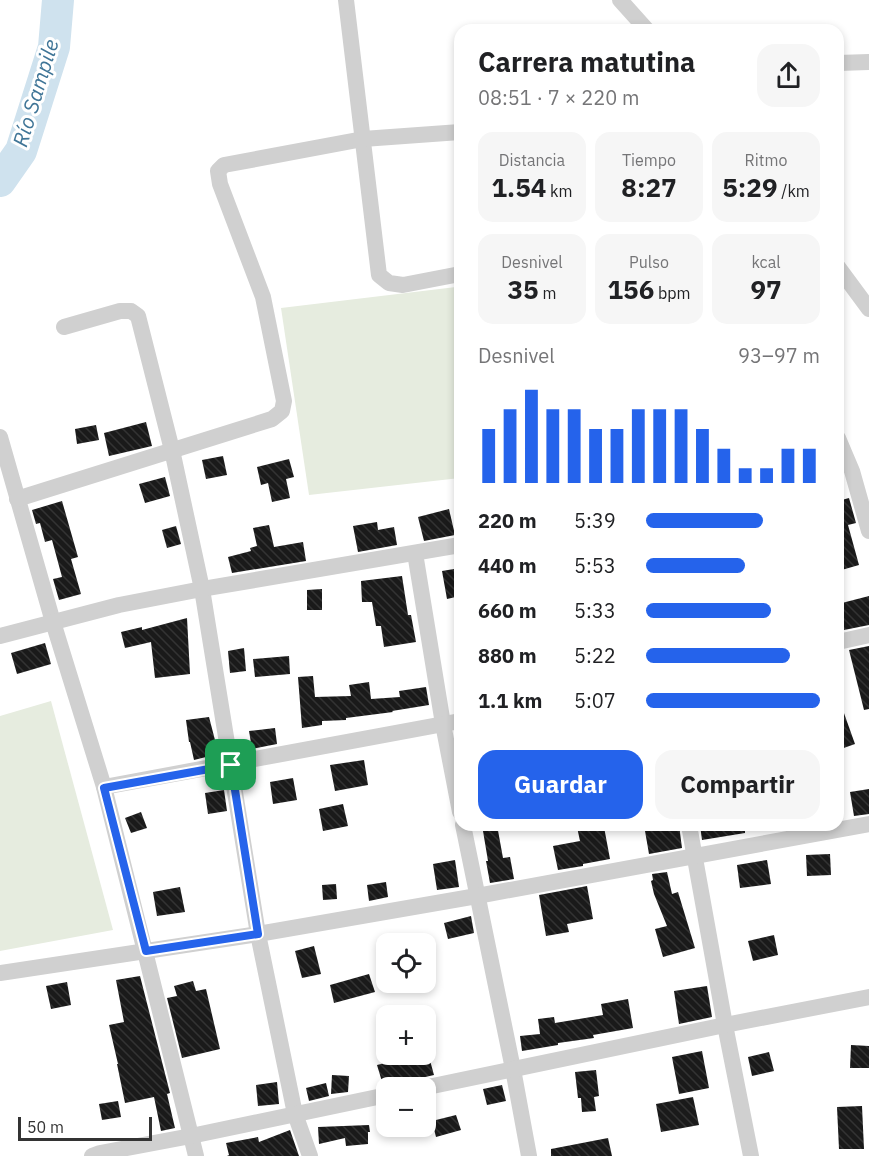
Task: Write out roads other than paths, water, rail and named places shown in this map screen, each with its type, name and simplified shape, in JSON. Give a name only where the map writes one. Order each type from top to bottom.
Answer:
[{"type":"street","points":[[346,0],[380,275],[389,283],[403,285],[454,275]]},
{"type":"street","points":[[620,0],[642,24]]},
{"type":"street","points":[[844,63],[869,62]]},
{"type":"street","points":[[17,499],[272,419],[282,411],[284,402],[263,297],[220,184],[218,171],[224,165],[363,139],[454,132]]},
{"type":"street","points":[[844,275],[869,309]]},
{"type":"street","points":[[64,327],[120,311],[131,311],[138,316],[172,450],[202,589],[258,934],[295,1114],[310,1156]]},
{"type":"street","points":[[0,436],[53,622],[104,788],[196,1156]]},
{"type":"street","points":[[845,472],[869,531]]},
{"type":"street","points":[[0,636],[119,605],[454,545]]},
{"type":"street","points":[[415,553],[454,781]]},
{"type":"street","points":[[844,641],[869,635]]},
{"type":"street","points":[[104,788],[454,722]]},
{"type":"street","points":[[844,829],[869,825]]},
{"type":"street","points":[[464,831],[529,1156]]},
{"type":"street","points":[[690,831],[725,1025],[752,1156]]},
{"type":"street","points":[[0,973],[258,934],[835,831]]},
{"type":"street","points":[[436,1085],[725,1025],[869,998]]},
{"type":"street","points":[[92,1156],[376,1097]]},
{"type":"waterway","name":"Río Sampile","points":[[0,181],[21,151],[54,47],[58,0]]}]
